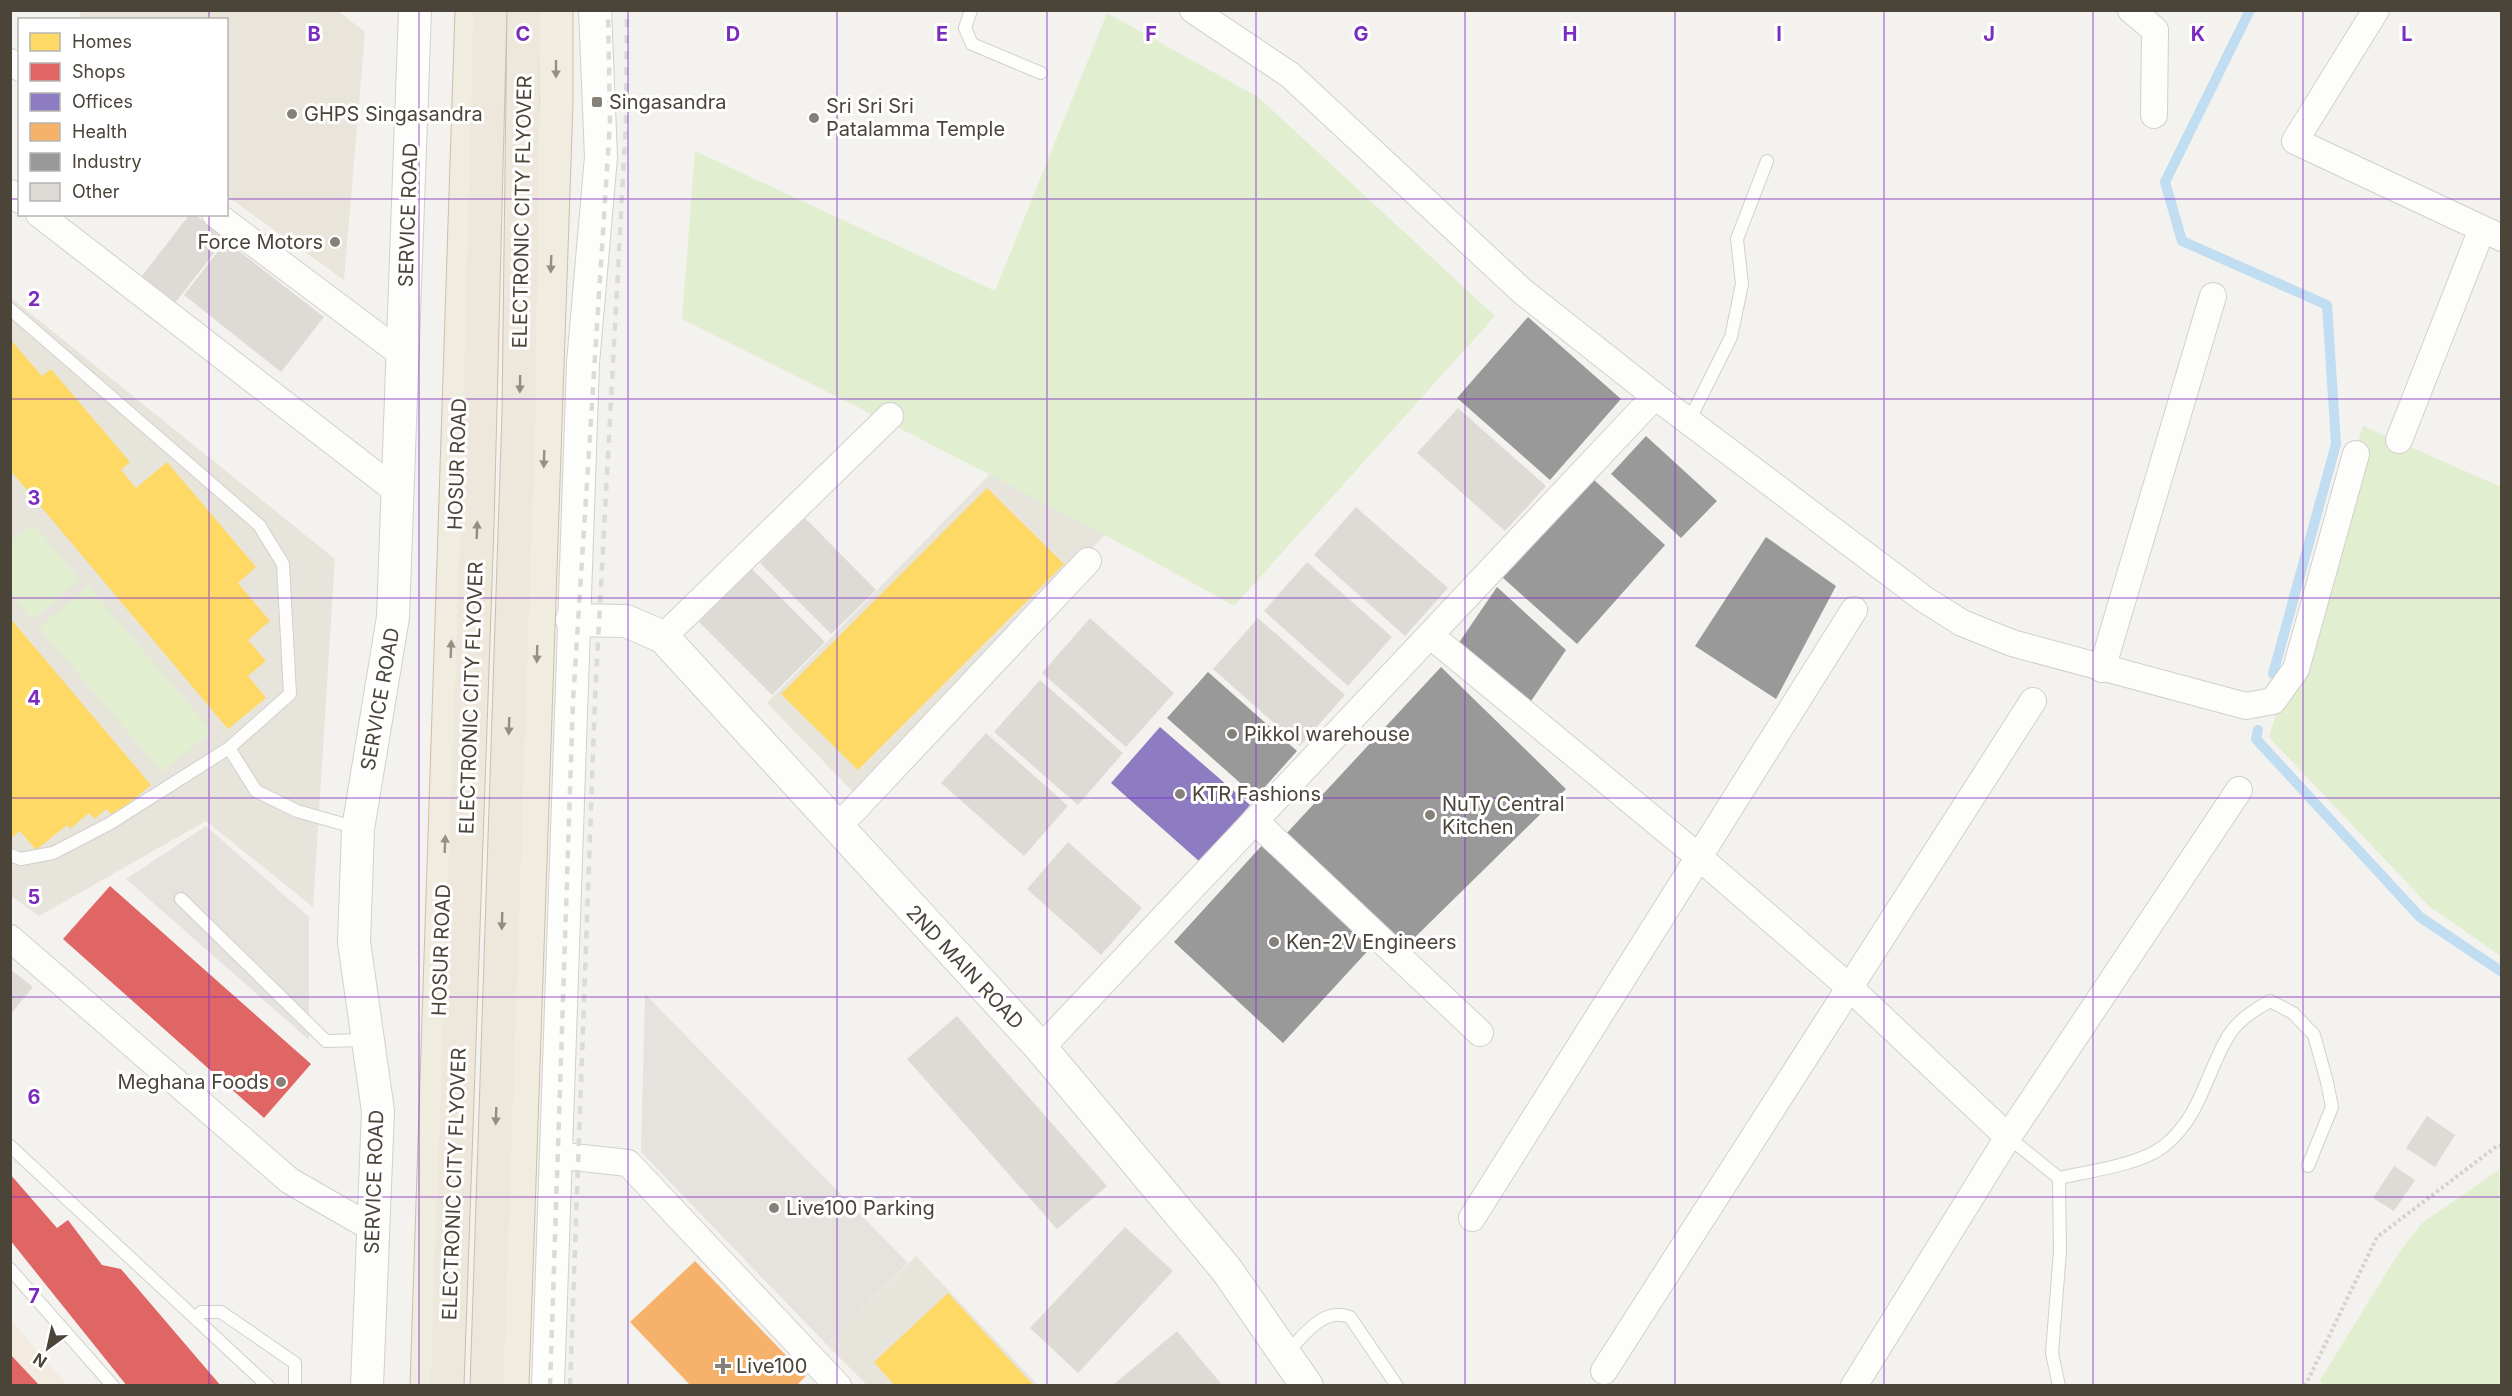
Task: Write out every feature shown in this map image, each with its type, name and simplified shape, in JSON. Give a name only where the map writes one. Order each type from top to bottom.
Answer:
[{"type":"highway","name":"HOSUR ROAD","points":[[427,1386],[471,10]]},
{"type":"highway","name":"ELECTRONIC CITY FLYOVER","points":[[447,1386],[477,514],[490,10]]},
{"type":"highway","name":"ELECTRONIC CITY FLYOVER","points":[[487,1386],[519,412],[524,10]]},
{"type":"highway","points":[[512,1386],[556,104],[556,10]]},
{"type":"street","points":[[548,1386],[572,620],[583,363],[601,157],[595,10]]},
{"type":"street","points":[[1193,10],[1290,75],[1522,291],[1655,396],[1924,599],[1962,623],[2012,643],[2246,706],[2273,701],[2296,669],[2356,454]]},
{"type":"street","points":[[2130,10],[2155,30],[2154,115]]},
{"type":"street","points":[[2376,10],[2295,141],[2492,233],[2399,440]]},
{"type":"street","name":"SERVICE ROAD","points":[[367,1386],[378,1111],[354,942],[358,829],[393,617],[403,355],[410,13]]},
{"type":"street","points":[[42,216],[398,492]]},
{"type":"street","points":[[218,216],[403,355]]},
{"type":"street","points":[[2102,669],[2213,296]]},
{"type":"street","points":[[1041,1048],[1655,396]]},
{"type":"street","points":[[663,637],[890,416]]},
{"type":"street","points":[[837,828],[1088,561]]},
{"type":"street","points":[[1472,1218],[1854,610]]},
{"type":"street","name":"2ND MAIN ROAD","points":[[572,620],[626,621],[663,637],[1041,1048],[1226,1269],[1307,1386]]},
{"type":"street","points":[[1430,634],[1700,858],[1849,987],[2008,1137]]},
{"type":"street","points":[[1605,1371],[2033,700]]},
{"type":"street","points":[[1854,1386],[2008,1137],[2239,790]]},
{"type":"street","points":[[1255,820],[1480,1033]]},
{"type":"street","points":[[10,938],[290,1181],[372,1228]]},
{"type":"street","points":[[555,1155],[628,1163],[838,1386]]},
{"type":"lane","points":[[971,10],[965,28],[972,44],[1041,73]]},
{"type":"lane","points":[[1689,421],[1731,337],[1742,284],[1737,239],[1767,161]]},
{"type":"lane","points":[[10,309],[259,525],[283,564],[290,694],[229,748],[109,824],[52,853],[21,859],[10,855]]},
{"type":"lane","points":[[229,748],[256,791],[297,811],[358,829]]},
{"type":"lane","points":[[181,899],[326,1041],[368,1040]]},
{"type":"lane","points":[[2059,1178],[2136,1159],[2164,1146],[2189,1117],[2203,1095],[2226,1038],[2250,1012],[2270,1001],[2293,1013],[2314,1035],[2327,1082],[2332,1107],[2308,1166]]},
{"type":"lane","points":[[2008,1137],[2059,1178]]},
{"type":"lane","points":[[10,1146],[268,1386]]},
{"type":"lane","points":[[2059,1178],[2060,1251],[2052,1353],[2059,1386]]},
{"type":"lane","points":[[10,1269],[113,1386]]},
{"type":"lane","points":[[201,1312],[221,1312],[295,1363],[295,1386]]},
{"type":"lane","points":[[1285,1354],[1328,1314],[1340,1313],[1350,1317],[1397,1386]]},
{"type":"path","points":[[2305,1386],[2377,1237],[2497,1146],[2502,1146]]},
{"type":"shaded area","name":"GHPS Singasandra","points":[[81,11],[338,11],[365,32],[344,280],[228,197],[228,18],[79,18]]},
{"type":"shaded area","points":[[10,297],[335,559],[313,907],[206,821],[39,916],[11,896]]},
{"type":"shaded area","points":[[991,473],[1106,534],[853,792],[767,703]]},
{"type":"shaded area","points":[[206,826],[309,917],[309,1040],[126,879]]},
{"type":"shaded area","name":"Live100 Parking","points":[[645,994],[908,1263],[827,1345],[641,1152]]},
{"type":"shaded area","points":[[916,1256],[1038,1385],[867,1385],[827,1345]]},
{"type":"shaded area","points":[[11,1320],[67,1385],[11,1385]]},
{"type":"green space","points":[[1107,13],[1258,97],[1495,316],[1234,606],[1029,495],[682,319],[695,151],[995,291]]},
{"type":"green space","points":[[2363,426],[2501,487],[2501,956],[2430,907],[2269,737]]},
{"type":"green space","points":[[33,524],[80,580],[32,620],[11,594],[10,542]]},
{"type":"green space","points":[[88,586],[212,731],[162,772],[39,628]]},
{"type":"green space","points":[[2499,1170],[2501,1385],[2322,1385],[2320,1380],[2398,1254],[2422,1223]]},
{"type":"building: Homes","points":[[10,339],[42,376],[51,369],[130,462],[121,470],[136,488],[167,462],[256,567],[238,583],[270,621],[248,640],[266,661],[248,676],[266,698],[228,729],[10,470]]},
{"type":"building: Homes","points":[[987,488],[1064,564],[858,770],[781,694]]},
{"type":"building: Homes","points":[[10,618],[151,785],[113,816],[106,809],[95,819],[89,813],[70,829],[67,825],[36,850],[20,831],[10,839]]},
{"type":"building: Homes","points":[[948,1293],[1034,1386],[895,1386],[874,1362]]},
{"type":"building: Shops","points":[[110,886],[311,1064],[264,1118],[63,939]]},
{"type":"building: Shops","points":[[10,1174],[57,1228],[68,1220],[102,1265],[121,1269],[221,1386],[127,1386],[10,1240]]},
{"type":"building: Shops","points":[[10,1354],[40,1386],[10,1386]]},
{"type":"building: Offices","name":"KTR Fashions","points":[[1160,727],[1250,805],[1200,862],[1111,783]]},
{"type":"building: Health","points":[[695,1261],[806,1376],[796,1386],[691,1386],[630,1322]]},
{"type":"building: Industry","points":[[1528,317],[1621,399],[1550,480],[1457,398]]},
{"type":"building: Industry","points":[[1646,436],[1717,501],[1681,538],[1611,474]]},
{"type":"building: Industry","points":[[1593,479],[1665,545],[1577,644],[1502,577]]},
{"type":"building: Industry","points":[[1766,537],[1836,586],[1776,699],[1695,646]]},
{"type":"building: Industry","points":[[1497,587],[1566,650],[1529,704],[1458,644]]},
{"type":"building: Industry","points":[[1441,667],[1566,789],[1405,947],[1285,835]]},
{"type":"building: Industry","name":"Pikkol warehouse","points":[[1208,672],[1297,751],[1256,797],[1167,718]]},
{"type":"building: Industry","name":"Ken-2V Engineers","points":[[1265,842],[1375,943],[1283,1043],[1174,942]]},
{"type":"building: Other","points":[[188,216],[196,216],[225,239],[175,303],[141,277]]},
{"type":"building: Other","points":[[226,241],[324,317],[281,372],[184,295]]},
{"type":"building: Other","points":[[1458,408],[1546,486],[1505,531],[1417,453]]},
{"type":"building: Other","points":[[1356,507],[1448,588],[1405,636],[1314,555]]},
{"type":"building: Other","points":[[805,518],[876,590],[831,634],[760,563]]},
{"type":"building: Other","points":[[1307,562],[1392,637],[1348,686],[1264,611]]},
{"type":"building: Other","points":[[752,569],[825,642],[772,695],[699,622]]},
{"type":"building: Other","points":[[1090,618],[1174,693],[1126,747],[1042,673]]},
{"type":"building: Other","points":[[1258,618],[1345,695],[1300,746],[1213,669]]},
{"type":"building: Other","points":[[1040,680],[1123,753],[1078,805],[994,732]]},
{"type":"building: Other","points":[[986,733],[1068,806],[1024,856],[941,783]]},
{"type":"building: Other","points":[[1068,842],[1142,908],[1101,955],[1027,889]]},
{"type":"building: Other","points":[[10,969],[33,987],[10,1015]]},
{"type":"building: Other","points":[[957,1016],[1107,1186],[1057,1229],[907,1059]]},
{"type":"building: Other","points":[[2427,1116],[2455,1135],[2435,1167],[2406,1148]]},
{"type":"building: Other","points":[[2394,1166],[2415,1180],[2394,1211],[2373,1198]]},
{"type":"building: Other","points":[[1125,1227],[1173,1271],[1078,1373],[1030,1328]]},
{"type":"building: Other","points":[[1177,1331],[1223,1386],[1112,1386]]},
{"type":"waterway","points":[[2250,10],[2165,182],[2182,241],[2327,305],[2336,444],[2273,674]]},
{"type":"waterway","points":[[2258,730],[2256,739],[2420,917],[2502,972]]},
{"type":"railway","points":[[550,1386],[573,701],[610,122],[608,10]]},
{"type":"railway","points":[[570,1386],[595,698],[626,121],[627,10]]},
{"type":"place","name":"Singasandra","points":[[597,102]]},
{"type":"place","name":"GHPS Singasandra","points":[[292,114]]},
{"type":"place","name":"Sri Sri Sri Patalamma Temple","points":[[814,118]]},
{"type":"place","name":"Force Motors","points":[[335,242]]},
{"type":"place","name":"Pikkol warehouse","points":[[1232,734]]},
{"type":"place","name":"KTR Fashions","points":[[1180,794]]},
{"type":"place","name":"NuTy Central Kitchen","points":[[1430,815]]},
{"type":"place","name":"Ken-2V Engineers","points":[[1274,942]]},
{"type":"place","name":"Meghana Foods","points":[[281,1082]]},
{"type":"place","name":"Live100 Parking","points":[[774,1208]]},
{"type":"place","name":"Live100","points":[[723,1366]]}]
